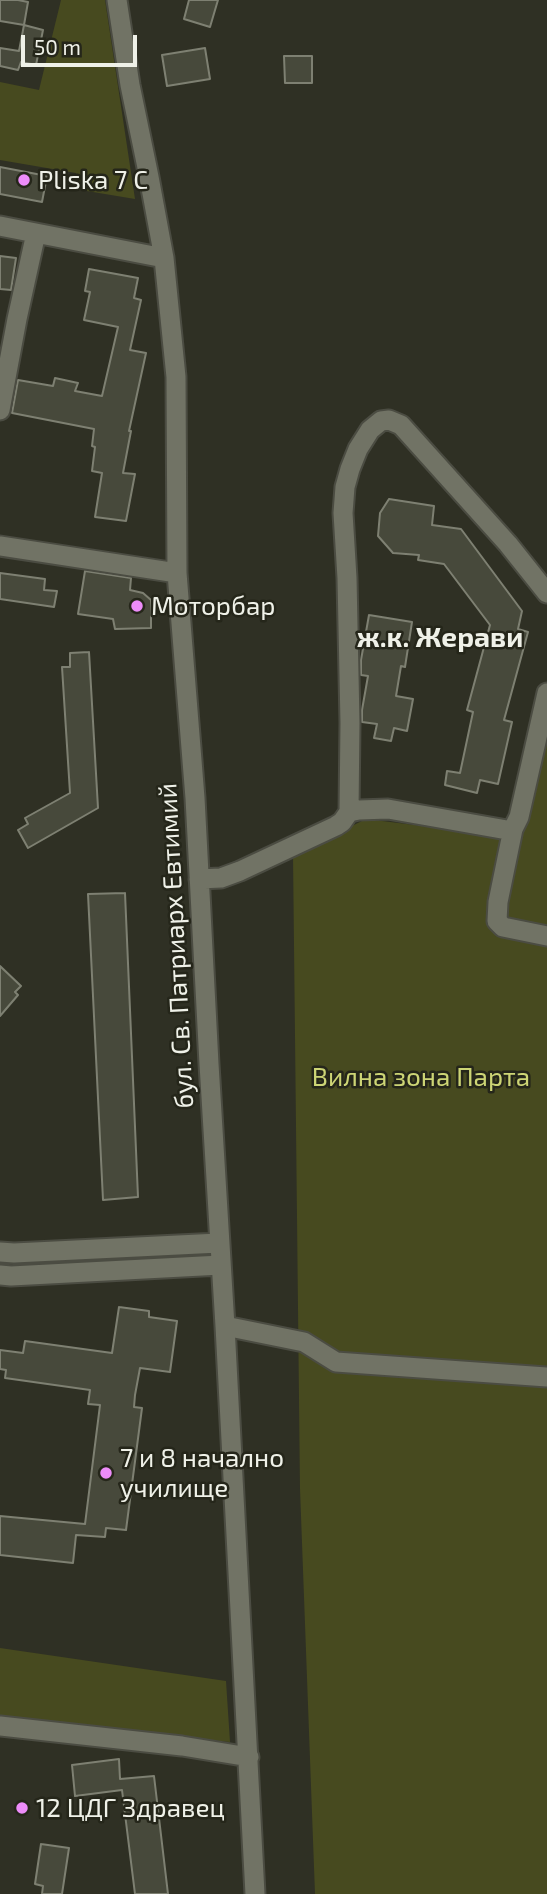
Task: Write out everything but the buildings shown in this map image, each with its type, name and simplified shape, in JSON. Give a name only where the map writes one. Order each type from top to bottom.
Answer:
[{"type":"street","name":"бул. Св. Патриарх Евтимий","points":[[117,0],[130,85],[164,258],[176,377],[177,573],[195,798],[255,1894]]},
{"type":"street","points":[[0,226],[164,258]]},
{"type":"street","points":[[0,410],[36,233]]},
{"type":"street","points":[[199,879],[221,877],[240,871],[336,826],[349,812],[350,723],[343,513],[345,487],[350,469],[370,430],[381,421],[389,420],[401,425],[509,544],[547,593]]},
{"type":"street","points":[[0,546],[177,573]]},
{"type":"street","points":[[547,693],[519,817],[513,829],[498,902],[497,920],[503,926],[547,936]]},
{"type":"street","points":[[349,812],[388,809],[513,829]]},
{"type":"street","points":[[0,1252],[219,1243]]},
{"type":"street","points":[[0,1275],[221,1265]]},
{"type":"street","points":[[225,1326],[304,1342],[336,1362],[547,1377]]},
{"type":"street","points":[[0,1727],[182,1746],[249,1757]]},
{"type":"green space","points":[[61,0],[105,0],[135,199],[75,189],[76,173],[0,160],[0,82],[39,90]]},
{"type":"green space","name":"Вилна зона Парта","points":[[547,730],[547,1894],[315,1894],[300,1489],[293,855],[366,819],[520,838]]},
{"type":"green space","points":[[0,1648],[226,1681],[230,1742],[0,1719]]},
{"type":"place","name":"Pliska 7 C","points":[[24,180]]},
{"type":"place","name":"Моторбар","points":[[137,606]]},
{"type":"place","name":"7 и 8 начално училище","points":[[106,1473]]},
{"type":"place","name":"12 ЦДГ Здравец","points":[[22,1808]]},
{"type":"district","name":"ж.к. Жерави","points":[[440,638]]}]
